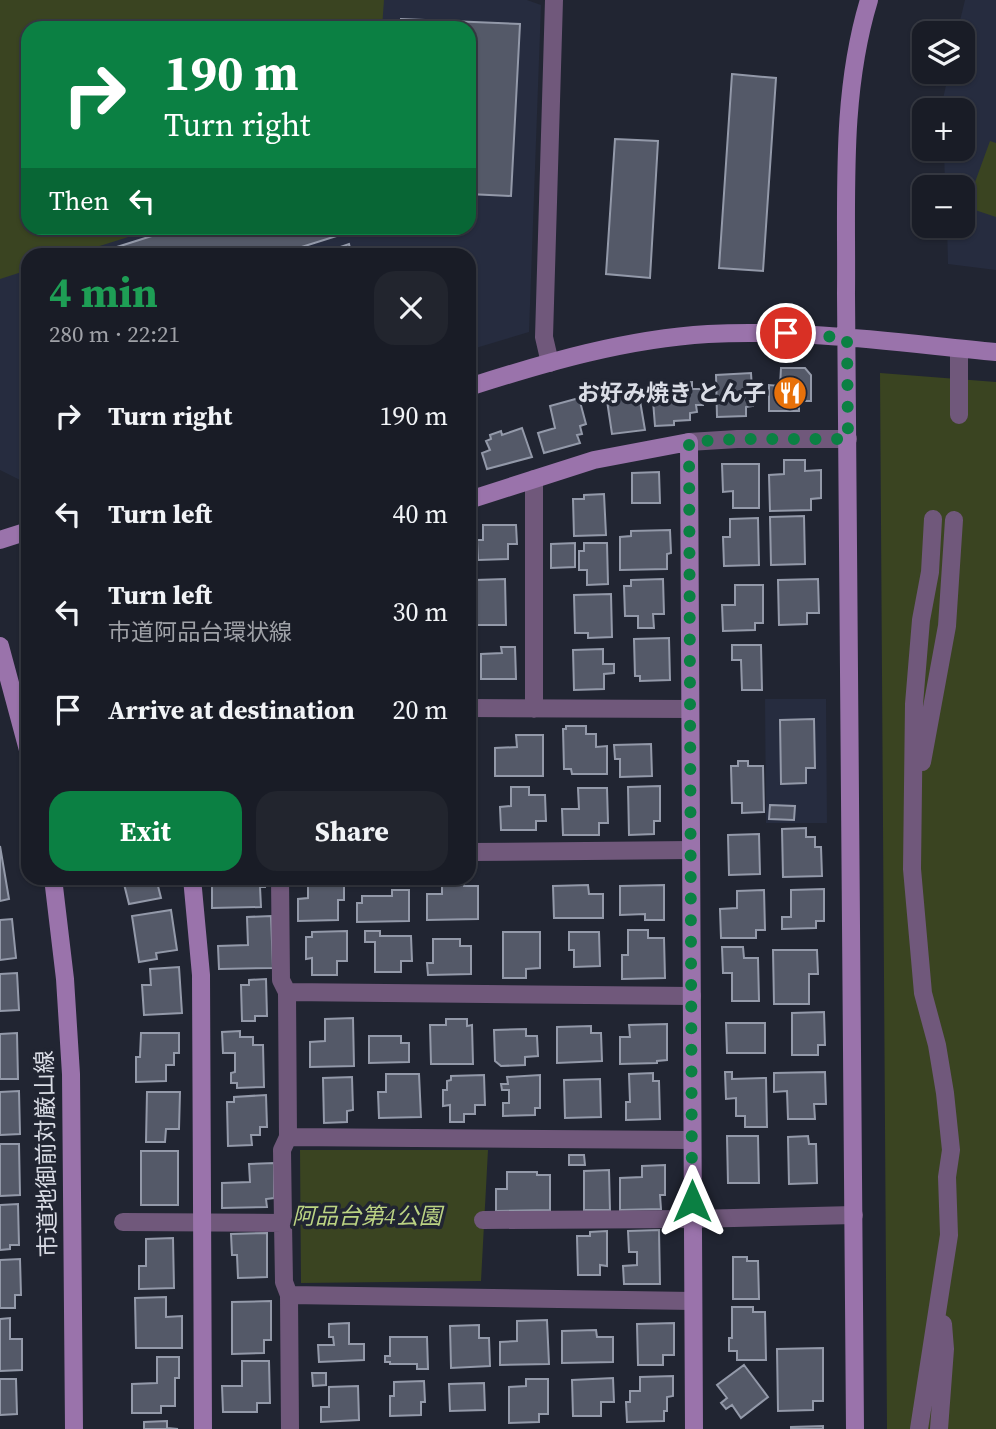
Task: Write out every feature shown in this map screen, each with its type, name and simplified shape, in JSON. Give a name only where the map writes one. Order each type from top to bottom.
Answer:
[{"type":"street","points":[[550,363],[544,337],[554,0]]},
{"type":"street","points":[[855,1429],[847,338],[848,125],[862,22],[869,0]]},
{"type":"street","points":[[476,385],[580,354],[706,334],[778,333],[996,352]]},
{"type":"street","points":[[959,349],[959,415]]},
{"type":"street","points":[[476,498],[623,453],[689,442],[848,439]]},
{"type":"street","points":[[689,442],[694,1429]]},
{"type":"street","points":[[534,479],[534,709]]},
{"type":"street","points":[[919,1429],[949,1235],[947,1177],[950,1150],[945,1093],[937,1045],[923,993],[912,869],[914,704],[921,620],[930,572],[933,519]]},
{"type":"street","points":[[911,821],[947,626],[954,520]]},
{"type":"street","points":[[0,540],[21,533]]},
{"type":"street","points":[[0,646],[21,724]]},
{"type":"street","points":[[476,708],[691,709]]},
{"type":"street","points":[[476,852],[691,849]]},
{"type":"street","name":"市道地御前対厳山線","points":[[54,885],[65,979],[71,1074],[74,1429]]},
{"type":"street","points":[[193,885],[201,975],[203,1429]]},
{"type":"street","points":[[280,885],[281,979],[287,992],[288,1137],[282,1150],[284,1282],[289,1295],[290,1429]]},
{"type":"street","points":[[287,992],[692,996]]},
{"type":"street","points":[[288,1137],[692,1140]]},
{"type":"street","points":[[483,1220],[692,1219],[854,1214]]},
{"type":"street","points":[[123,1222],[283,1223]]},
{"type":"street","points":[[289,1295],[693,1301]]},
{"type":"street","points":[[939,1429],[945,1349],[940,1296]]},
{"type":"shaded area","points":[[0,0],[527,0],[541,5],[529,332],[476,348],[476,248],[21,248],[21,480],[0,470]]},
{"type":"shaded area","points":[[965,0],[996,0],[996,270],[948,264],[947,238],[975,238],[975,175],[945,175],[944,161],[975,161],[975,98],[943,98],[946,84],[975,84],[975,21],[960,21]]},
{"type":"shaded area","points":[[765,699],[826,699],[827,823],[766,823]]},
{"type":"green space","points":[[0,0],[384,0],[382,21],[21,21],[21,235],[135,235],[93,248],[21,248],[21,272],[0,279]]},
{"type":"green space","points":[[990,141],[996,143],[996,217],[975,210],[975,182]]},
{"type":"green space","points":[[880,373],[996,382],[996,1429],[887,1429]]},
{"type":"green space","name":"阿品台第4公園","points":[[300,1150],[488,1150],[481,1281],[301,1283]]},
{"type":"building","points":[[401,19],[449,21],[401,21]]},
{"type":"building","points":[[476,22],[520,24],[511,196],[476,194]]},
{"type":"building","points":[[732,74],[776,78],[763,271],[719,268]]},
{"type":"building","points":[[615,139],[658,141],[650,278],[606,274]]},
{"type":"building","points":[[155,235],[340,235],[298,248],[117,247]]},
{"type":"building","name":"お好み焼き とん子","points":[[781,368],[805,368],[811,375],[811,401],[799,401],[799,411],[769,411],[769,385],[780,386]]},
{"type":"building","points":[[751,373],[753,406],[746,407],[746,416],[717,417],[716,375]]},
{"type":"building","points":[[692,382],[692,389],[702,389],[703,405],[696,405],[697,412],[690,413],[690,420],[674,421],[674,425],[655,426],[652,388]]},
{"type":"building","points":[[638,389],[645,430],[612,434],[606,394]]},
{"type":"building","points":[[579,398],[586,424],[580,426],[582,434],[577,435],[580,443],[544,453],[538,433],[555,428],[550,406]]},
{"type":"building","points":[[522,428],[532,457],[487,469],[482,453],[490,450],[486,441],[491,439],[490,435],[501,431],[502,435]]},
{"type":"building","points":[[784,460],[805,460],[805,471],[821,470],[821,498],[811,499],[811,510],[770,511],[769,475],[784,474]]},
{"type":"building","points":[[722,464],[759,464],[759,508],[733,508],[733,491],[723,492]]},
{"type":"building","points":[[659,472],[660,503],[632,503],[632,473]]},
{"type":"building","points":[[604,494],[606,535],[574,536],[573,499],[584,499],[584,495]]},
{"type":"building","points":[[804,516],[805,564],[771,565],[770,517]]},
{"type":"building","points":[[758,518],[759,565],[724,566],[723,537],[730,537],[730,519]]},
{"type":"building","points":[[483,525],[516,525],[517,544],[508,544],[508,559],[478,560],[477,540],[483,540]]},
{"type":"building","points":[[670,530],[671,553],[667,554],[667,569],[620,570],[620,537],[631,536],[631,531]]},
{"type":"building","points":[[575,543],[575,567],[551,568],[551,544]]},
{"type":"building","points":[[584,543],[607,543],[608,584],[587,585],[587,570],[579,570],[579,551],[584,551]]},
{"type":"building","points":[[505,579],[506,625],[477,625],[476,580]]},
{"type":"building","points":[[663,579],[664,614],[653,614],[654,628],[638,628],[638,616],[625,616],[624,586],[631,586],[631,580]]},
{"type":"building","points":[[818,579],[819,613],[807,613],[807,624],[779,625],[778,580]]},
{"type":"building","points":[[735,585],[763,585],[763,623],[755,623],[755,630],[723,631],[722,605],[735,605]]},
{"type":"building","points":[[611,594],[612,637],[588,638],[588,633],[575,633],[574,595]]},
{"type":"building","points":[[669,638],[670,680],[640,681],[640,676],[635,676],[634,639]]},
{"type":"building","points":[[732,645],[761,645],[762,690],[742,690],[741,660],[732,660]]},
{"type":"building","points":[[501,647],[515,647],[516,679],[481,679],[481,654],[502,653]]},
{"type":"building","points":[[603,649],[603,664],[614,664],[614,673],[604,674],[604,689],[574,690],[573,650]]},
{"type":"building","points":[[814,719],[815,768],[806,768],[806,783],[781,784],[780,720]]},
{"type":"building","points":[[566,726],[586,726],[586,734],[596,734],[596,747],[607,746],[607,774],[572,774],[571,769],[564,769],[563,729],[566,729]]},
{"type":"building","points":[[516,735],[543,735],[543,776],[495,776],[495,748],[517,747]]},
{"type":"building","points":[[651,744],[652,776],[620,777],[620,759],[615,759],[614,745]]},
{"type":"building","points":[[738,761],[748,761],[748,766],[763,766],[764,812],[742,813],[742,803],[732,803],[731,766],[738,766]]},
{"type":"building","points":[[660,786],[660,821],[654,821],[654,834],[629,835],[628,787]]},
{"type":"building","points":[[511,787],[529,787],[529,795],[545,795],[546,821],[536,821],[536,830],[501,830],[500,807],[511,806]]},
{"type":"building","points":[[578,788],[607,788],[608,823],[599,823],[599,835],[563,835],[562,809],[579,809]]},
{"type":"building","points":[[770,805],[795,806],[794,820],[769,819]]},
{"type":"building","points":[[806,828],[806,837],[815,837],[815,847],[821,847],[822,876],[783,877],[782,829]]},
{"type":"building","points":[[759,834],[760,874],[729,875],[728,835]]},
{"type":"building","points":[[0,846],[9,899],[0,901]]},
{"type":"building","points":[[124,885],[158,885],[161,898],[129,904]]},
{"type":"building","points":[[265,885],[260,887],[261,907],[212,908],[212,886]]},
{"type":"building","points":[[308,885],[344,885],[344,900],[338,900],[338,920],[298,921],[298,899],[308,898]]},
{"type":"building","points":[[442,885],[478,886],[478,919],[427,920],[427,894],[442,894]]},
{"type":"building","points":[[588,885],[589,894],[603,894],[603,918],[554,918],[553,886]]},
{"type":"building","points":[[664,885],[664,920],[645,920],[645,914],[620,915],[620,886]]},
{"type":"building","points":[[824,889],[824,921],[816,921],[816,928],[782,929],[782,917],[791,917],[791,890]]},
{"type":"building","points":[[392,890],[409,890],[409,921],[357,922],[357,903],[362,903],[362,896],[392,896]]},
{"type":"building","points":[[764,890],[765,930],[756,930],[756,938],[721,938],[720,909],[737,908],[737,891]]},
{"type":"building","points":[[171,910],[177,950],[156,953],[157,959],[139,962],[132,916]]},
{"type":"building","points":[[271,916],[273,968],[219,969],[218,946],[248,945],[247,917]]},
{"type":"building","points":[[12,919],[16,958],[0,960],[0,920]]},
{"type":"building","points":[[628,930],[648,930],[648,938],[664,938],[665,978],[622,979],[622,955],[628,955]]},
{"type":"building","points":[[347,931],[347,961],[337,961],[337,975],[312,975],[312,958],[306,959],[306,937],[312,937],[312,932]]},
{"type":"building","points":[[365,931],[380,931],[380,936],[411,936],[412,961],[401,961],[401,972],[375,972],[375,942],[365,942]]},
{"type":"building","points":[[503,932],[540,932],[540,968],[526,969],[526,978],[503,978]]},
{"type":"building","points":[[569,932],[599,932],[600,966],[574,967],[574,950],[569,950]]},
{"type":"building","points":[[433,939],[460,939],[460,946],[471,946],[471,974],[428,975],[427,963],[433,963]]},
{"type":"building","points":[[722,947],[743,947],[744,958],[758,958],[759,1001],[732,1001],[732,973],[723,973]]},
{"type":"building","points":[[773,950],[817,950],[818,974],[809,974],[809,1004],[774,1004]]},
{"type":"building","points":[[179,967],[182,1013],[144,1015],[142,985],[151,985],[150,969]]},
{"type":"building","points":[[17,973],[19,1010],[0,1011],[0,974]]},
{"type":"building","points":[[266,979],[267,1016],[255,1016],[255,1021],[242,1021],[241,985],[249,985],[249,980]]},
{"type":"building","points":[[824,1012],[825,1045],[818,1045],[818,1055],[792,1055],[792,1013]]},
{"type":"building","points":[[353,1018],[354,1066],[310,1067],[310,1042],[325,1041],[325,1019]]},
{"type":"building","points":[[446,1019],[467,1019],[467,1026],[472,1025],[473,1064],[431,1064],[430,1025],[446,1025]]},
{"type":"building","points":[[726,1023],[765,1023],[765,1053],[727,1053]]},
{"type":"building","points":[[667,1024],[667,1060],[657,1063],[620,1064],[620,1037],[630,1037],[629,1025]]},
{"type":"building","points":[[591,1026],[591,1033],[601,1033],[602,1061],[557,1063],[557,1027]]},
{"type":"building","points":[[526,1029],[526,1036],[537,1036],[538,1056],[525,1057],[525,1065],[501,1066],[495,1061],[494,1030]]},
{"type":"building","points":[[240,1031],[240,1037],[253,1037],[253,1045],[263,1045],[264,1087],[237,1088],[237,1083],[231,1083],[231,1073],[235,1072],[235,1053],[223,1053],[222,1032]]},
{"type":"building","points":[[17,1033],[18,1079],[0,1079],[0,1034]]},
{"type":"building","points":[[141,1033],[179,1033],[179,1053],[174,1053],[174,1065],[166,1065],[166,1081],[136,1082],[136,1057],[140,1057]]},
{"type":"building","points":[[369,1036],[401,1036],[401,1043],[409,1043],[409,1062],[369,1063]]},
{"type":"building","points":[[725,1072],[732,1072],[732,1079],[766,1078],[767,1127],[745,1127],[745,1116],[736,1116],[736,1098],[726,1099]]},
{"type":"building","points":[[825,1072],[826,1104],[814,1104],[815,1119],[788,1119],[787,1091],[774,1092],[774,1073]]},
{"type":"building","points":[[653,1073],[653,1081],[659,1081],[660,1119],[626,1120],[626,1102],[630,1102],[629,1074]]},
{"type":"building","points":[[386,1074],[419,1074],[421,1117],[379,1118],[378,1092],[386,1092]]},
{"type":"building","points":[[484,1075],[485,1105],[475,1105],[475,1114],[464,1114],[464,1122],[450,1122],[450,1105],[443,1106],[443,1090],[447,1090],[447,1081],[451,1080],[451,1076]]},
{"type":"building","points":[[540,1075],[540,1108],[535,1108],[535,1115],[503,1116],[503,1103],[509,1103],[509,1090],[502,1090],[501,1084],[508,1084],[507,1077]]},
{"type":"building","points":[[352,1077],[353,1110],[347,1111],[347,1122],[324,1123],[323,1078]]},
{"type":"building","points":[[600,1079],[601,1117],[565,1118],[564,1080]]},
{"type":"building","points":[[19,1091],[20,1134],[0,1135],[0,1092]]},
{"type":"building","points":[[147,1092],[180,1092],[179,1129],[166,1129],[165,1142],[146,1142]]},
{"type":"building","points":[[266,1095],[267,1127],[260,1127],[260,1135],[251,1135],[252,1145],[228,1146],[227,1102],[234,1102],[234,1097]]},
{"type":"building","points":[[727,1136],[758,1136],[759,1183],[728,1183]]},
{"type":"building","points":[[808,1136],[809,1144],[816,1144],[817,1183],[789,1184],[788,1137]]},
{"type":"building","points":[[0,1144],[19,1144],[20,1195],[0,1196]]},
{"type":"building","points":[[141,1151],[178,1151],[178,1205],[141,1205]]},
{"type":"building","points":[[569,1155],[584,1155],[585,1165],[569,1165]]},
{"type":"building","points":[[274,1163],[274,1198],[266,1199],[267,1207],[222,1208],[222,1183],[250,1182],[249,1164]]},
{"type":"building","points":[[665,1165],[665,1195],[660,1195],[661,1209],[620,1210],[620,1178],[642,1177],[642,1166]]},
{"type":"building","points":[[609,1170],[610,1210],[584,1210],[584,1171]]},
{"type":"building","points":[[507,1172],[550,1175],[550,1210],[496,1211],[496,1189],[507,1189]]},
{"type":"building","points":[[18,1204],[19,1245],[10,1245],[10,1249],[0,1250],[0,1205]]},
{"type":"building","points":[[659,1230],[660,1284],[624,1284],[623,1266],[637,1265],[637,1252],[629,1252],[628,1231]]},
{"type":"building","points":[[607,1231],[607,1266],[600,1265],[600,1275],[578,1275],[577,1236],[590,1236],[590,1232]]},
{"type":"building","points":[[267,1233],[267,1277],[238,1278],[237,1255],[232,1255],[231,1234]]},
{"type":"building","points":[[173,1238],[174,1288],[139,1289],[139,1266],[146,1266],[146,1239]]},
{"type":"building","points":[[733,1257],[747,1257],[747,1261],[758,1261],[759,1299],[733,1299]]},
{"type":"building","points":[[20,1259],[21,1295],[15,1295],[15,1308],[0,1308],[0,1260]]},
{"type":"building","points":[[166,1297],[166,1317],[182,1316],[182,1348],[136,1348],[135,1298]]},
{"type":"building","points":[[271,1301],[271,1340],[264,1340],[264,1353],[232,1354],[232,1302]]},
{"type":"building","points":[[732,1307],[753,1307],[753,1312],[765,1312],[766,1360],[737,1360],[737,1351],[729,1351],[729,1338],[732,1338]]},
{"type":"building","points":[[10,1318],[10,1339],[22,1339],[22,1370],[0,1371],[0,1319]]},
{"type":"building","points":[[547,1320],[549,1364],[500,1365],[500,1342],[517,1341],[517,1321]]},
{"type":"building","points":[[349,1323],[349,1344],[364,1344],[364,1360],[319,1362],[318,1345],[334,1345],[333,1337],[329,1337],[329,1324]]},
{"type":"building","points":[[674,1323],[674,1355],[663,1355],[663,1365],[638,1365],[637,1324]]},
{"type":"building","points":[[479,1325],[479,1338],[489,1338],[490,1366],[451,1368],[450,1326]]},
{"type":"building","points":[[596,1330],[597,1337],[613,1337],[613,1362],[562,1363],[562,1331]]},
{"type":"building","points":[[390,1337],[427,1337],[428,1369],[417,1369],[417,1364],[385,1362],[385,1356],[390,1356]]},
{"type":"building","points":[[823,1348],[823,1401],[813,1401],[813,1410],[778,1411],[777,1349]]},
{"type":"building","points":[[157,1357],[179,1357],[179,1378],[175,1378],[175,1406],[161,1406],[161,1413],[132,1413],[132,1384],[157,1383]]},
{"type":"building","points":[[242,1361],[269,1361],[270,1403],[257,1403],[257,1412],[223,1412],[222,1386],[242,1386]]},
{"type":"building","points":[[744,1365],[768,1397],[741,1418],[732,1405],[726,1409],[721,1403],[727,1398],[717,1385]]},
{"type":"building","points":[[312,1373],[326,1373],[326,1385],[313,1386]]},
{"type":"building","points":[[673,1376],[673,1396],[667,1397],[664,1421],[627,1422],[626,1402],[630,1402],[630,1391],[640,1391],[640,1377]]},
{"type":"building","points":[[613,1378],[614,1402],[601,1402],[601,1416],[573,1416],[572,1380]]},
{"type":"building","points":[[0,1379],[16,1379],[17,1414],[0,1415]]},
{"type":"building","points":[[526,1379],[548,1379],[548,1414],[539,1414],[539,1422],[509,1423],[509,1387],[526,1386]]},
{"type":"building","points":[[424,1381],[425,1402],[421,1402],[421,1415],[390,1416],[390,1396],[394,1396],[394,1382]]},
{"type":"building","points":[[484,1383],[485,1410],[450,1411],[449,1384]]},
{"type":"building","points":[[358,1386],[359,1420],[321,1422],[321,1407],[329,1407],[329,1387]]},
{"type":"building","points":[[167,1421],[167,1428],[178,1429],[144,1429],[144,1422]]},
{"type":"building","points":[[823,1426],[823,1429],[791,1429],[791,1427]]},
{"type":"place","name":"お好み焼き とん子","points":[[790,393]]},
{"type":"route","points":[[692,1201],[689,442],[848,439],[847,338],[786,333]]}]
